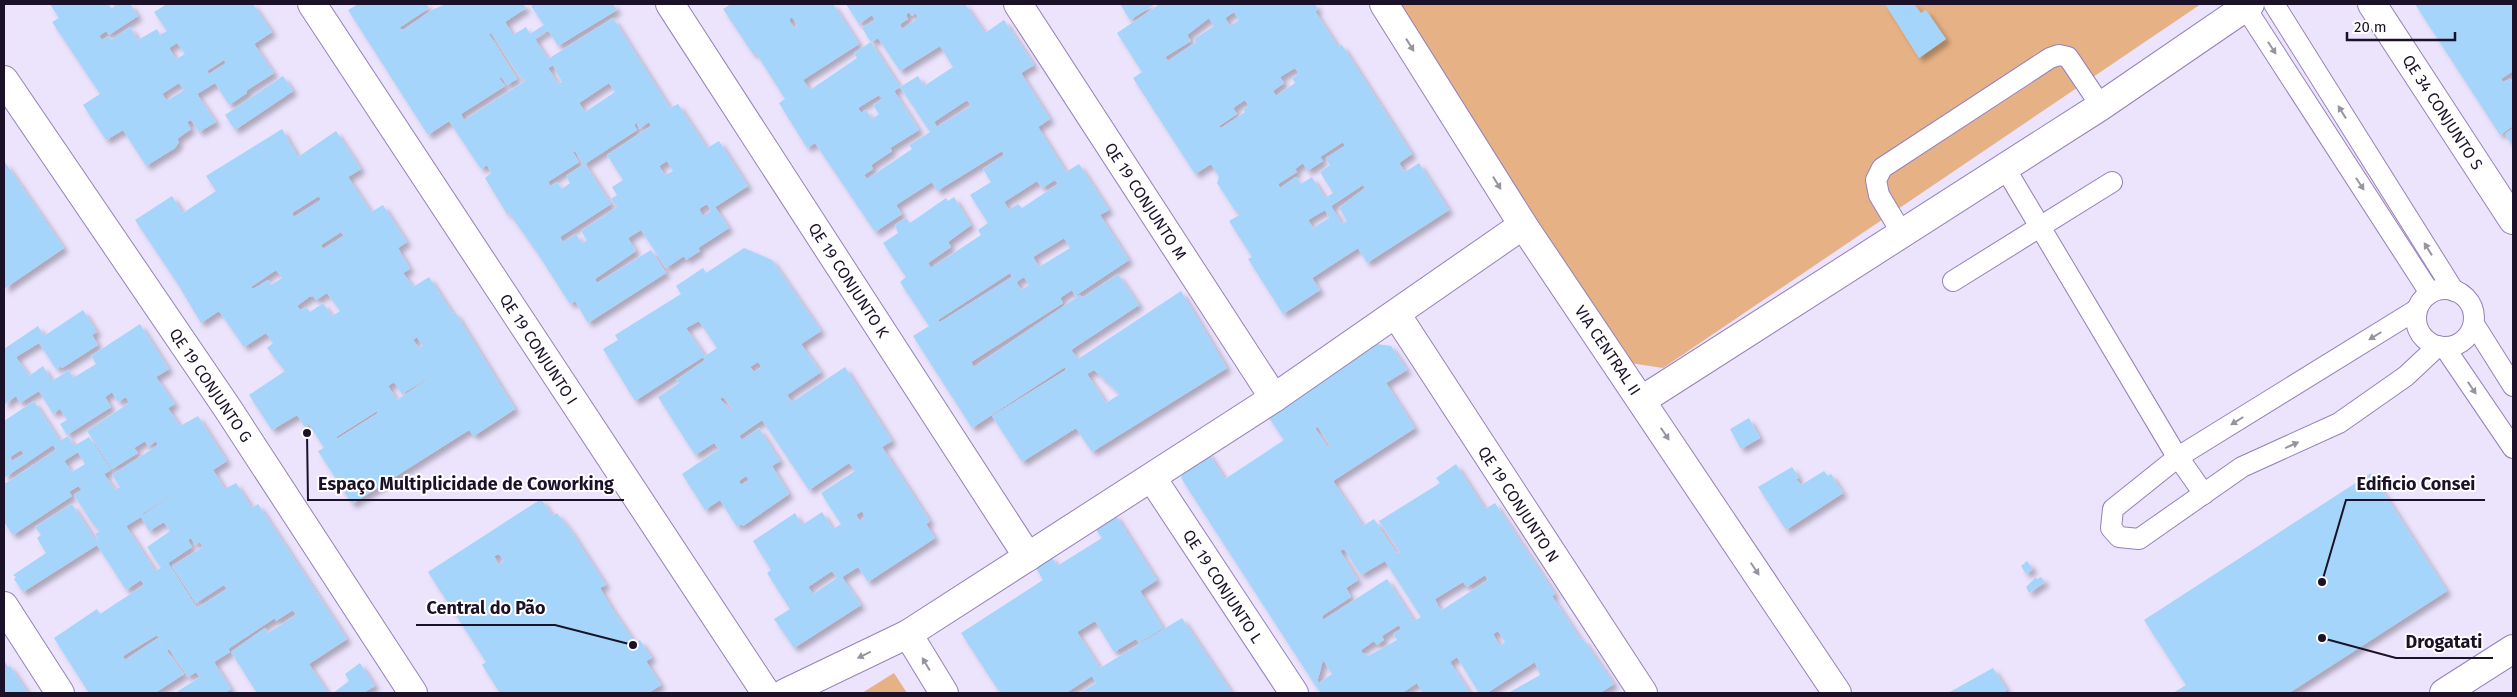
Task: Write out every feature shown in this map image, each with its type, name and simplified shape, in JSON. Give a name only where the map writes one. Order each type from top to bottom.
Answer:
[{"type":"street","name":"QE 19 CONJUNTO I","points":[[312,4],[766,693]]},
{"type":"street","name":"QE 19 CONJUNTO K","points":[[670,4],[1028,557]]},
{"type":"street","name":"QE 19 CONJUNTO M","points":[[1018,4],[1274,398]]},
{"type":"street","name":"VIA CENTRAL II","points":[[1384,4],[1523,225],[1837,693]]},
{"type":"street","name":"QE 34 CONJUNTO S","points":[[2372,4],[2513,220]]},
{"type":"street","points":[[1642,400],[1903,235],[2102,106],[2247,5]]},
{"type":"street","name":"QE 19 CONJUNTO G","points":[[4,80],[228,409],[413,693]]},
{"type":"street","points":[[785,693],[908,634],[1274,398],[1523,225]]},
{"type":"street","name":"QE 19 CONJUNTO N","points":[[1396,314],[1643,693]]},
{"type":"street","name":"QE 19 CONJUNTO L","points":[[1152,478],[1294,693]]},
{"type":"street","points":[[4,606],[60,693]]},
{"type":"street","points":[[908,634],[944,693]]},
{"type":"street","points":[[2452,690],[2513,649]]},
{"type":"lane","points":[[2274,4],[2454,291]]},
{"type":"lane","points":[[2247,5],[2430,293]]},
{"type":"lane","points":[[1903,235],[1879,195],[1876,180],[1882,168],[2050,58],[2059,55],[2068,57],[2102,106]]},
{"type":"lane","points":[[2005,168],[2178,457],[2204,494]]},
{"type":"lane","points":[[1953,281],[2112,182]]},
{"type":"lane","points":[[2474,324],[2468,336],[2458,344],[2442,347],[2406,376],[2339,423],[2242,467],[2139,539],[2119,537],[2111,528],[2113,509],[2178,457],[2416,310],[2430,293],[2444,289],[2454,291],[2463,296],[2470,304],[2474,324],[2513,386]]},
{"type":"lane","points":[[2416,310],[2416,322],[2420,333],[2427,342],[2442,347],[2513,448]]},
{"type":"shaded area","points":[[1392,4],[2201,4],[1663,368],[1630,363]]},
{"type":"shaded area","points":[[894,673],[907,693],[862,693]]},
{"type":"building","points":[[50,4],[108,4],[112,9],[116,4],[130,4],[138,16],[109,35],[106,31],[99,36],[102,40],[109,36],[111,40],[130,27],[138,40],[157,29],[160,35],[167,31],[154,12],[167,4],[253,4],[272,32],[254,44],[274,73],[246,91],[247,93],[229,105],[215,83],[197,94],[216,122],[199,132],[191,120],[187,122],[191,129],[177,139],[179,142],[175,148],[146,166],[123,130],[106,140],[83,105],[100,94],[52,22],[59,18]],"holes":[[[177,43],[185,54],[176,59],[169,48]],[[224,60],[226,63],[209,74],[207,71]],[[179,83],[184,90],[167,101],[162,94]]]},
{"type":"building","points":[[358,4],[426,4],[429,8],[399,28],[403,30],[432,10],[446,4],[526,4],[524,5],[526,8],[505,22],[513,35],[526,27],[530,34],[544,25],[531,6],[534,4],[613,4],[617,10],[558,46],[548,30],[535,39],[548,59],[613,18],[670,108],[678,104],[707,148],[719,141],[748,186],[715,207],[729,228],[698,248],[700,251],[686,260],[684,256],[666,268],[641,230],[628,238],[636,251],[595,279],[597,283],[651,250],[666,273],[588,323],[575,301],[570,304],[540,257],[509,213],[507,214],[485,178],[491,173],[487,165],[481,169],[449,121],[428,135],[348,10]],"holes":[[[491,33],[520,77],[525,81],[464,120],[461,114],[505,86],[499,78],[501,77],[507,85],[517,79],[489,34]],[[553,65],[562,82],[558,84],[548,68]],[[609,83],[615,92],[585,112],[579,103]],[[641,120],[637,124],[639,129],[649,122],[651,126],[607,155],[623,180],[612,187],[617,195],[611,199],[617,207],[581,231],[587,240],[582,244],[576,234],[563,242],[560,237],[611,204],[585,164],[637,130],[634,125]],[[575,151],[583,165],[566,176],[570,183],[562,189],[557,182],[545,189],[550,185],[548,182],[579,162],[573,152]],[[667,161],[673,171],[665,175],[659,166]],[[707,204],[711,211],[703,216],[699,209]]]},
{"type":"building","points":[[731,4],[833,4],[859,44],[803,80],[810,90],[857,58],[854,53],[871,42],[862,28],[875,20],[872,15],[859,24],[846,4],[965,4],[985,33],[1004,20],[1034,65],[1021,73],[1050,119],[1038,127],[1066,172],[1079,164],[1109,210],[1100,215],[1129,260],[1075,296],[1072,290],[1060,298],[1063,303],[971,362],[974,367],[1080,295],[1082,298],[1118,274],[1139,305],[1071,350],[1078,359],[1181,291],[1227,368],[1092,452],[1076,428],[1022,462],[992,416],[1066,370],[1065,367],[972,428],[913,336],[929,326],[900,282],[906,277],[883,243],[898,233],[895,225],[906,218],[910,223],[946,198],[948,201],[954,197],[971,225],[948,242],[951,247],[928,263],[931,268],[981,235],[978,230],[988,223],[970,195],[991,182],[983,169],[1004,155],[1002,151],[937,191],[932,182],[896,205],[902,214],[875,232],[815,143],[807,148],[779,103],[785,99],[756,53],[753,54],[723,9]],"holes":[[[909,12],[912,16],[916,13],[918,18],[902,29],[900,24],[908,19],[906,15]],[[792,17],[798,26],[794,28],[789,20]],[[878,38],[900,71],[940,46],[953,67],[924,86],[918,76],[900,87],[871,42]],[[900,87],[930,132],[909,145],[912,149],[867,179],[864,175],[873,169],[871,165],[892,151],[890,148],[919,130],[894,91]],[[879,95],[882,99],[873,105],[879,114],[872,119],[866,110],[861,113],[858,108]],[[967,100],[971,106],[937,127],[934,122]],[[1055,180],[1058,184],[1022,208],[1018,204],[1009,210],[1004,202],[1037,181],[1042,188]],[[1064,238],[1070,248],[1039,267],[1033,257]],[[1010,273],[1012,277],[940,322],[938,320]],[[1024,277],[1029,285],[1021,290],[1016,282]],[[1094,370],[1120,394],[1106,403],[1087,374]]]},
{"type":"building","points":[[1120,4],[1155,4],[1130,20]]},
{"type":"building","points":[[1160,4],[1315,4],[1318,9],[1315,11],[1338,47],[1342,45],[1412,154],[1399,163],[1405,172],[1419,163],[1449,210],[1367,263],[1358,248],[1312,278],[1320,290],[1283,314],[1248,259],[1252,257],[1229,221],[1241,214],[1238,210],[1236,212],[1217,183],[1219,177],[1211,164],[1195,174],[1133,78],[1142,72],[1117,33]],"holes":[[[1234,12],[1239,20],[1230,26],[1225,18]],[[1209,18],[1214,26],[1194,39],[1196,42],[1168,61],[1165,57],[1191,41],[1187,35]],[[1295,68],[1299,74],[1292,78],[1295,83],[1276,96],[1273,91],[1284,83],[1280,77]],[[1245,100],[1249,106],[1243,109],[1245,112],[1221,128],[1219,126],[1237,114],[1233,108]],[[1343,142],[1345,146],[1326,158],[1330,165],[1320,172],[1333,193],[1325,198],[1312,177],[1301,184],[1296,177],[1280,188],[1278,184],[1297,172],[1295,169],[1303,163],[1307,171],[1323,161],[1320,157]],[[1363,185],[1365,188],[1339,208],[1347,221],[1342,224],[1331,206]],[[1325,210],[1329,218],[1313,228],[1308,220]]]},
{"type":"building","points":[[1885,4],[1914,4],[1921,13],[1926,10],[1946,39],[1919,58]]},
{"type":"building","points":[[2415,4],[2513,4],[2513,71],[2501,79],[2503,82],[2510,79],[2513,84],[2513,126],[2500,135]]},
{"type":"building","points":[[283,76],[293,91],[235,130],[225,115]]},
{"type":"building","points":[[2513,128],[2513,147],[2505,134]]},
{"type":"building","points":[[282,129],[298,157],[336,131],[361,169],[348,177],[371,212],[383,205],[407,242],[398,248],[410,269],[403,273],[413,287],[429,277],[453,314],[455,312],[515,409],[474,436],[469,430],[352,504],[318,451],[324,448],[309,424],[305,427],[297,415],[272,430],[249,395],[285,371],[267,348],[273,343],[266,333],[244,347],[219,311],[201,323],[135,220],[172,196],[183,213],[216,191],[206,176]],"holes":[[[319,196],[321,200],[294,217],[292,213]],[[341,232],[344,236],[323,249],[321,245]],[[276,270],[282,278],[271,285],[268,280],[253,289],[251,287]],[[327,293],[340,311],[332,316],[323,303],[310,312],[306,307],[300,310],[297,306],[313,296],[316,300]],[[417,337],[423,346],[419,348],[413,340]],[[435,374],[397,400],[388,386],[394,382],[402,394]],[[377,411],[378,413],[337,439],[336,437]]]},
{"type":"building","points":[[4,161],[64,248],[4,289]]},
{"type":"building","points":[[744,248],[772,260],[821,331],[801,344],[821,372],[787,395],[792,402],[845,367],[892,441],[882,447],[930,521],[926,524],[935,538],[868,582],[858,567],[842,577],[861,605],[794,648],[774,619],[790,609],[767,573],[771,570],[753,541],[795,513],[802,525],[822,512],[833,529],[841,524],[821,493],[855,471],[849,463],[809,490],[762,420],[739,436],[742,440],[759,428],[780,461],[772,466],[789,494],[743,526],[741,524],[737,527],[720,500],[705,510],[682,474],[719,449],[714,443],[695,455],[658,397],[679,383],[676,380],[705,360],[703,357],[635,401],[603,349],[618,340],[615,335],[681,294],[676,286],[703,268],[706,273]],"holes":[[[699,321],[717,348],[705,356],[686,328]],[[758,362],[762,367],[754,372],[750,367]],[[723,397],[732,408],[730,410],[720,399]],[[746,476],[749,480],[741,485],[739,481]],[[862,511],[865,517],[860,521],[856,515]],[[832,571],[837,578],[813,594],[808,587]]]},
{"type":"building","points":[[83,310],[97,332],[92,335],[98,345],[62,368],[61,366],[56,369],[39,343],[16,357],[29,376],[43,366],[52,381],[69,370],[73,378],[96,364],[91,356],[140,324],[169,369],[156,377],[175,404],[168,408],[180,426],[198,416],[227,461],[213,470],[225,489],[236,483],[252,508],[258,504],[347,639],[309,664],[328,693],[257,693],[231,652],[265,628],[268,633],[296,615],[293,610],[276,621],[275,618],[228,649],[230,652],[214,662],[231,689],[225,693],[175,693],[200,677],[196,672],[188,677],[169,649],[167,651],[184,674],[155,693],[89,693],[54,638],[97,609],[100,614],[144,585],[141,580],[126,590],[97,545],[23,592],[14,579],[16,577],[13,575],[46,553],[37,538],[41,535],[35,527],[72,504],[96,541],[98,539],[95,534],[100,531],[92,523],[74,495],[82,490],[78,486],[69,492],[72,496],[13,535],[4,522],[4,480],[6,483],[56,450],[53,445],[4,478],[4,421],[34,401],[60,441],[68,436],[74,446],[89,437],[111,470],[104,474],[115,490],[120,487],[112,475],[158,445],[156,441],[148,447],[145,441],[134,448],[138,453],[112,469],[87,431],[129,403],[126,397],[118,402],[112,392],[105,397],[111,407],[67,435],[60,424],[67,420],[60,409],[53,414],[39,391],[20,403],[16,396],[4,405],[4,349],[38,326],[44,336]],"holes":[[[21,450],[24,454],[12,461],[10,457]],[[78,452],[85,464],[72,472],[64,461]],[[188,485],[143,515],[142,514]],[[141,517],[149,531],[164,522],[170,531],[147,547],[161,568],[155,571],[126,526]],[[191,538],[195,545],[200,542],[203,547],[172,566],[196,603],[224,585],[227,589],[197,608],[168,563],[192,547],[188,540]],[[157,635],[166,648],[158,638],[125,660],[123,656]]]},
{"type":"building","points":[[1377,344],[1391,346],[1407,370],[1386,383],[1415,428],[1333,481],[1363,526],[1374,519],[1396,553],[1400,552],[1379,521],[1440,483],[1436,478],[1456,464],[1485,509],[1495,503],[1555,594],[1552,596],[1581,640],[1583,639],[1614,684],[1600,693],[1508,693],[1540,675],[1535,662],[1487,693],[1479,693],[1457,657],[1450,662],[1470,693],[1418,693],[1422,691],[1417,683],[1402,693],[1321,693],[1181,478],[1188,463],[1207,451],[1225,479],[1284,440],[1267,415]],"holes":[[[1318,427],[1330,446],[1328,448],[1315,428]],[[1344,549],[1361,575],[1385,561],[1421,617],[1414,621],[1387,579],[1323,620],[1322,616],[1351,597],[1346,588],[1358,580],[1340,551]],[[1485,575],[1488,580],[1442,610],[1435,599],[1463,582],[1467,587]],[[1399,625],[1401,629],[1393,634],[1397,640],[1368,656],[1366,653],[1363,654],[1361,650],[1374,641],[1377,645],[1384,640],[1382,636]],[[1498,631],[1505,642],[1500,646],[1493,634]],[[1323,660],[1332,674],[1317,683]]]},
{"type":"building","points":[[1749,418],[1760,438],[1741,449],[1730,429]]},
{"type":"building","points":[[1792,467],[1799,478],[1796,479],[1801,485],[1824,471],[1828,476],[1831,474],[1843,493],[1786,530],[1758,487]]},
{"type":"building","points":[[2371,473],[2447,591],[2289,693],[2173,693],[2186,685],[2144,620]]},
{"type":"building","points":[[541,499],[553,516],[557,513],[571,531],[606,585],[600,588],[635,643],[640,640],[652,658],[646,661],[661,685],[648,693],[500,693],[482,665],[486,662],[428,572]],"holes":[[[499,554],[504,561],[499,565],[494,556]]]},
{"type":"building","points":[[1115,514],[1157,580],[1140,591],[1163,628],[1139,643],[1136,639],[1114,652],[1095,621],[1077,632],[1100,668],[1182,618],[1232,693],[1080,693],[1096,683],[1092,676],[1066,693],[1002,693],[996,687],[961,633],[1043,580],[1035,566],[1051,556],[1057,566],[1102,538],[1095,528]]},
{"type":"building","points":[[2027,561],[2033,569],[2026,574],[2021,566]]},
{"type":"building","points":[[2036,577],[2037,579],[2041,577],[2045,582],[2029,593],[2026,587]]},
{"type":"building","points":[[4,660],[8,667],[10,666],[28,693],[4,693]]},
{"type":"building","points":[[360,663],[375,686],[363,693],[333,693],[349,681],[345,674]]},
{"type":"building","points":[[1993,668],[2007,690],[2002,693],[1948,693]]},
{"type":"place","name":"Espaço Multiplicidade de Coworking","points":[[307,433]]},
{"type":"place","name":"Edificio Consei","points":[[2322,582]]},
{"type":"place","name":"Drogatati","points":[[2322,638]]},
{"type":"place","name":"Central do Pão","points":[[633,645]]}]
